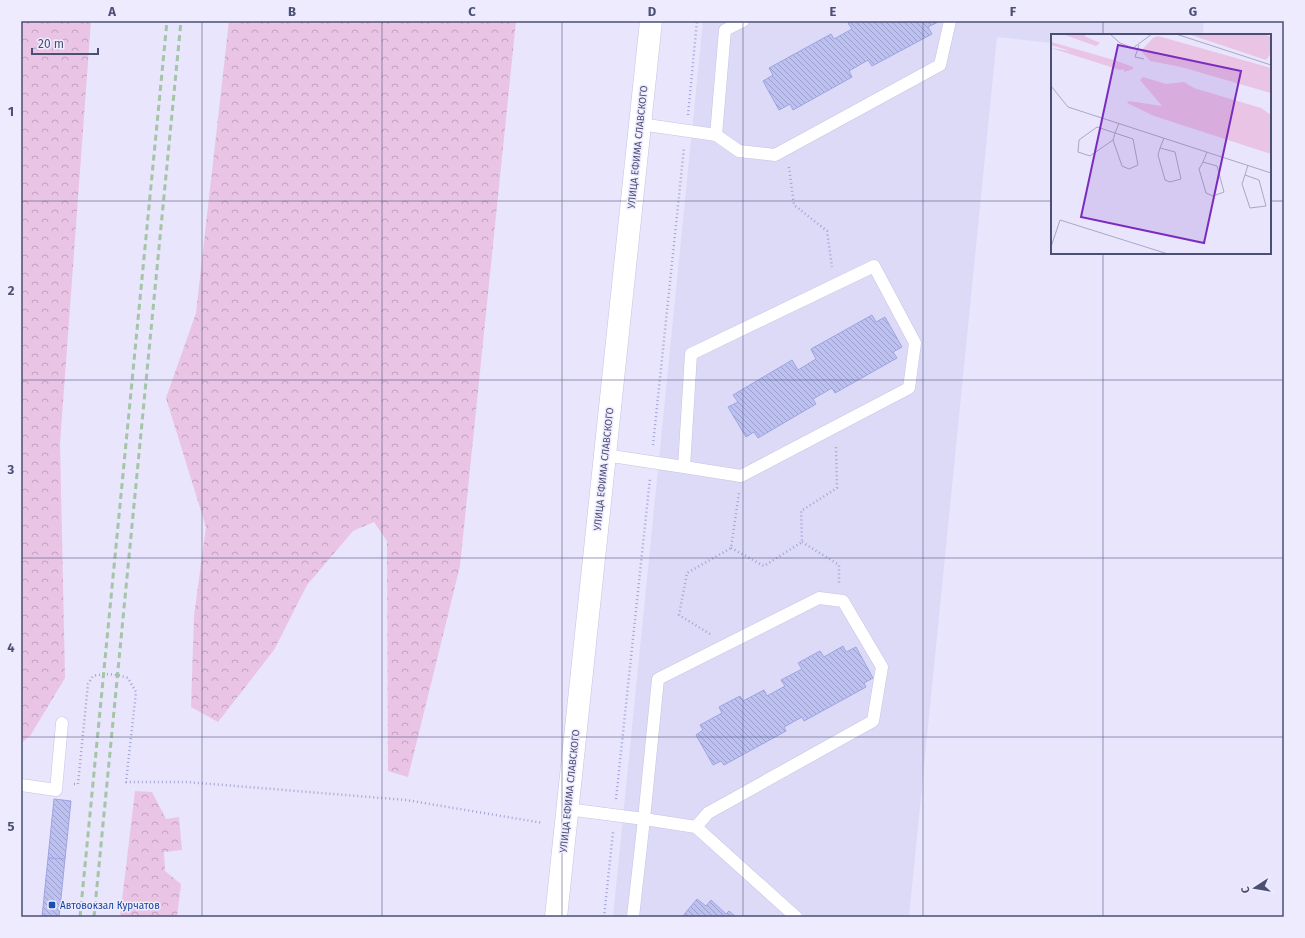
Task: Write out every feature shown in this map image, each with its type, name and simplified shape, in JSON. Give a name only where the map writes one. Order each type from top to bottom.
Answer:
[{"type":"street","name":"УЛИЦА ЕФИМА СЛАВСКОГО","points":[[556,917],[651,21]]},
{"type":"lane","points":[[716,135],[725,30],[743,21]]},
{"type":"lane","points":[[640,124],[716,135],[739,151],[775,155],[940,65],[950,21]]},
{"type":"lane","points":[[605,455],[741,476],[909,388],[915,344],[874,266],[691,354],[684,467]]},
{"type":"lane","points":[[633,917],[658,679],[819,598],[843,601],[882,667],[873,721],[708,813],[696,827]]},
{"type":"lane","points":[[21,785],[56,790],[62,723]]},
{"type":"lane","points":[[566,818],[644,819],[696,827],[796,917]]},
{"type":"path","points":[[787,149],[794,205],[827,231],[834,285]]},
{"type":"path","points":[[802,542],[801,511],[837,488],[836,426]]},
{"type":"path","points":[[731,548],[741,476]]},
{"type":"path","points":[[731,548],[764,566],[802,542]]},
{"type":"path","points":[[802,542],[839,565],[839,600]]},
{"type":"path","points":[[728,644],[679,615],[687,573],[731,548]]},
{"type":"path","points":[[57,782],[78,784],[88,684],[93,676],[104,673],[117,674],[128,678],[136,692],[126,782],[187,782],[406,800],[566,818]]},
{"type":"shaded area","points":[[703,21],[1204,21],[1203,34],[1051,34],[1051,43],[997,37],[909,917],[613,917]]},
{"type":"green space","points":[[21,21],[91,21],[60,443],[65,678],[30,736],[21,743]]},
{"type":"green space","points":[[229,21],[516,21],[460,566],[408,777],[388,771],[387,541],[374,522],[353,531],[307,585],[274,650],[218,722],[191,707],[194,616],[206,527],[166,398],[196,313]]},
{"type":"green space","points":[[135,791],[152,792],[166,819],[179,817],[182,850],[164,852],[165,871],[181,884],[177,917],[120,917]]},
{"type":"building","points":[[851,21],[938,22],[928,27],[932,34],[872,66],[868,60],[849,71],[852,77],[793,110],[790,104],[779,110],[763,81],[773,75],[769,68],[831,34],[834,39],[852,29],[848,23]]},
{"type":"building","points":[[872,315],[876,322],[885,317],[902,347],[893,352],[897,358],[835,393],[832,388],[813,399],[816,404],[758,438],[754,432],[746,437],[728,407],[738,402],[733,395],[792,360],[798,370],[816,359],[811,349]]},
{"type":"building","points":[[843,646],[846,652],[856,647],[873,678],[864,683],[866,687],[804,721],[802,717],[784,727],[786,731],[724,765],[721,761],[713,765],[696,735],[703,730],[700,725],[722,713],[719,707],[740,696],[743,701],[764,690],[767,696],[785,686],[781,680],[802,669],[798,663],[820,651],[824,657]]},
{"type":"building","points":[[54,799],[71,801],[65,859],[48,858]]},
{"type":"building","points":[[48,858],[65,859],[59,917],[42,917]]},
{"type":"building","points":[[697,899],[706,906],[711,900],[726,914],[729,911],[736,917],[682,917]]},
{"type":"railway","points":[[80,917],[167,21]]},
{"type":"railway","points":[[94,917],[181,21]]},
{"type":"place","name":"Автовокзал Курчатов","points":[[52,905]]}]
